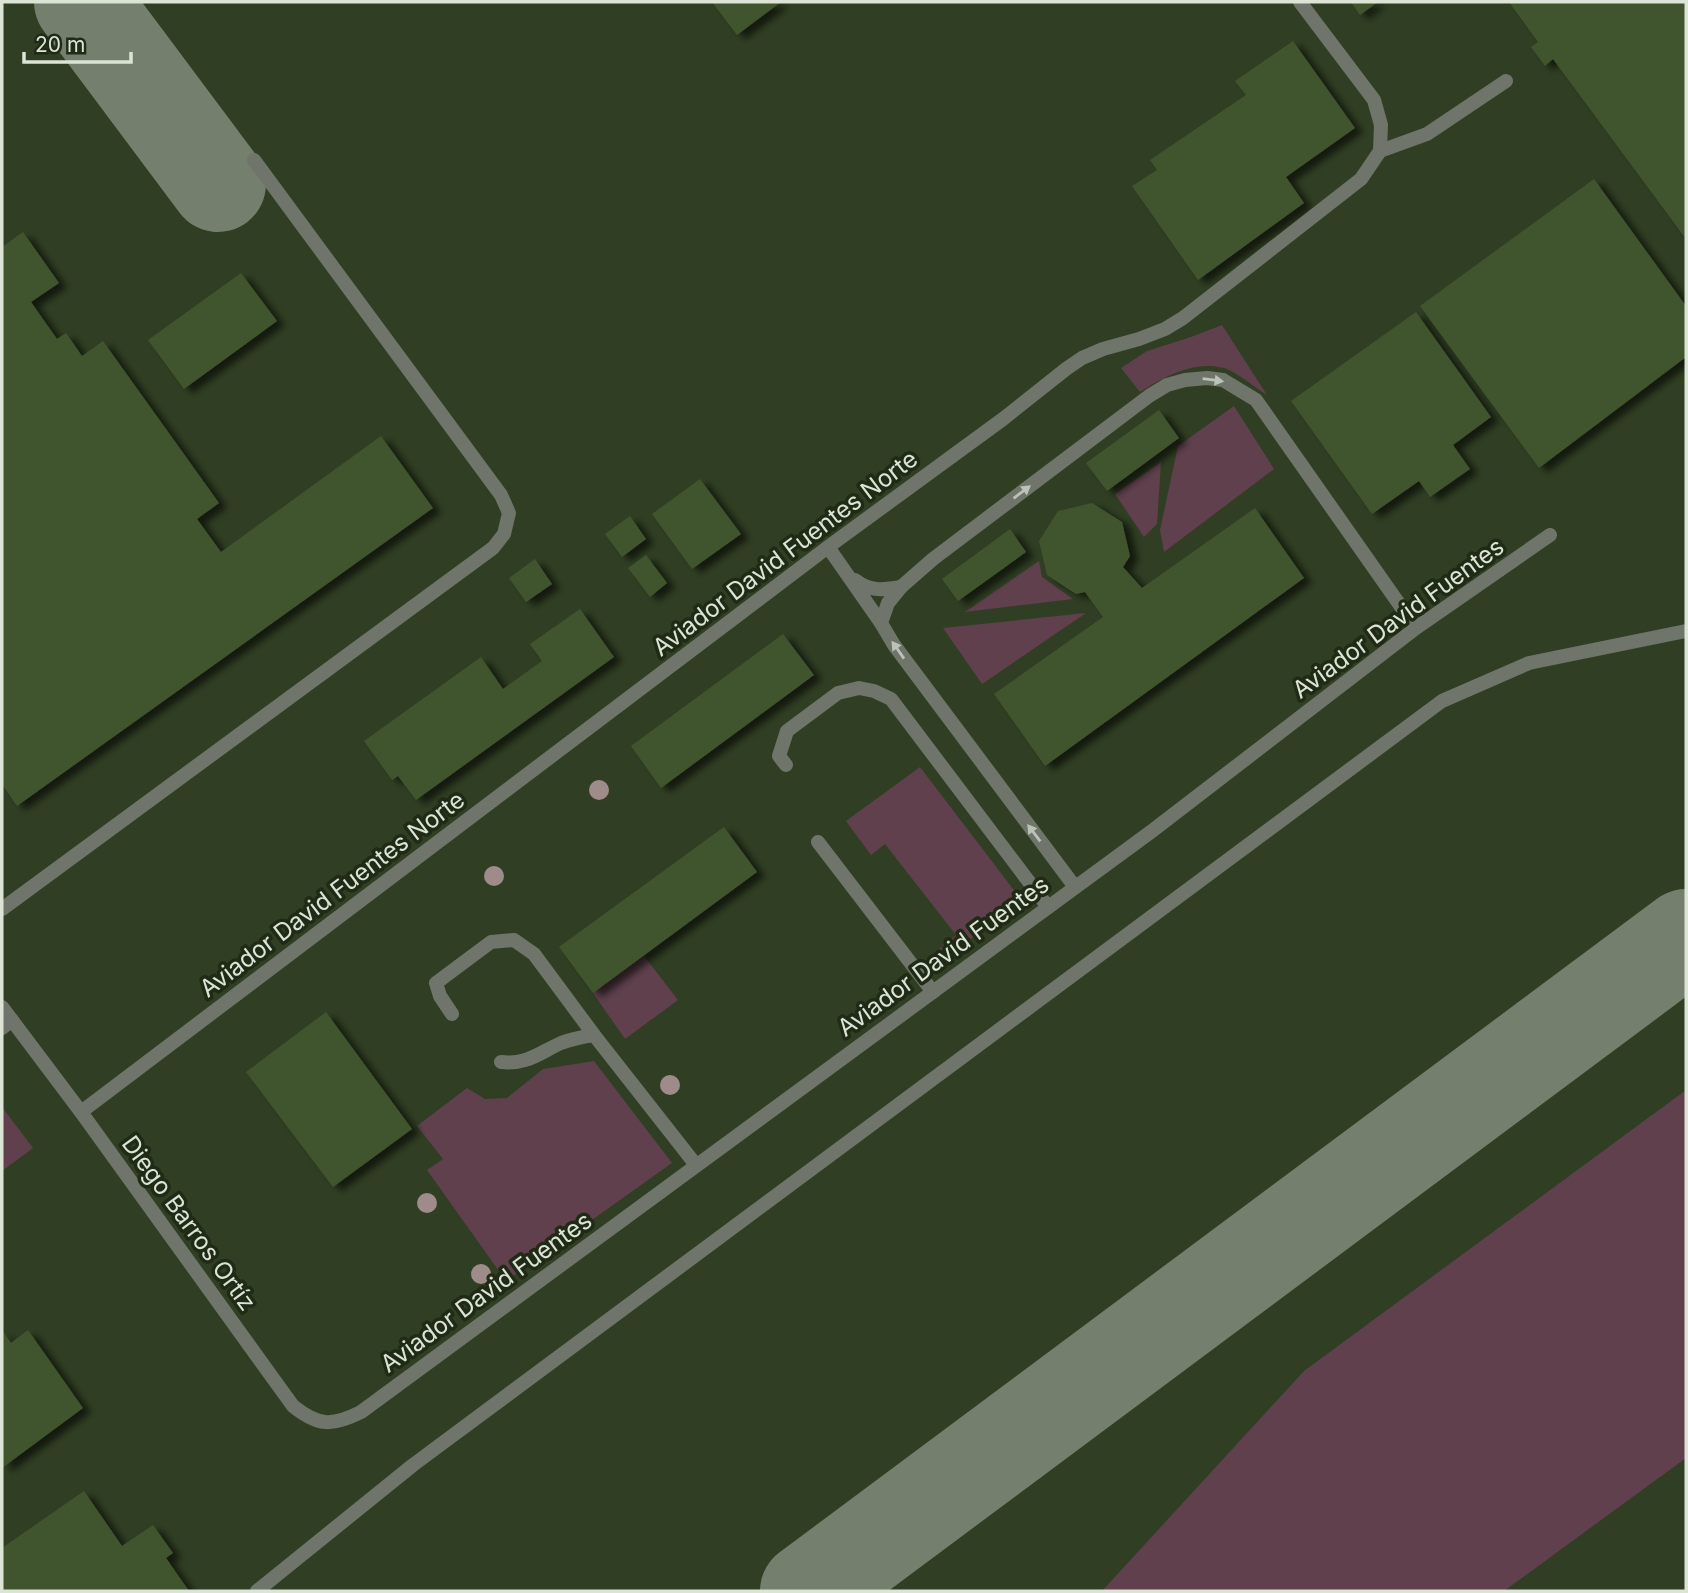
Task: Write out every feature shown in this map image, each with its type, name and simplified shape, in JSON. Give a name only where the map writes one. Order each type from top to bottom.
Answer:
[{"type":"street","points":[[1300,2],[1374,100],[1381,125],[1380,151],[1427,134],[1506,81]]},
{"type":"street","name":"Aviador David Fuentes Norte","points":[[81,1112],[828,547],[1083,358],[1165,329],[1183,318],[1361,179],[1380,151]]},
{"type":"street","points":[[2,909],[493,548],[504,534],[509,513],[501,495],[254,160]]},
{"type":"street","points":[[881,623],[888,603],[901,587],[933,559],[1149,396],[1167,385],[1207,378],[1223,380],[1256,400],[1416,628]]},
{"type":"street","name":"Aviador David Fuentes","points":[[361,1412],[1152,831],[1416,628],[1550,535]]},
{"type":"street","points":[[828,547],[894,645],[1075,887]]},
{"type":"street","points":[[846,573],[870,589],[880,591],[901,587]]},
{"type":"street","points":[[257,1591],[413,1465],[1442,701],[1529,663],[1686,631]]},
{"type":"street","points":[[786,765],[779,756],[787,731],[838,693],[859,688],[891,699],[1048,907]]},
{"type":"street","points":[[818,842],[933,992]]},
{"type":"street","points":[[452,1014],[440,996],[436,983],[491,942],[514,940],[534,954],[696,1165]]},
{"type":"street","name":"Diego Barros Ortíz","points":[[2,1007],[7,1024],[81,1112],[293,1406],[306,1417],[325,1422],[342,1421],[361,1412]]},
{"type":"street","points":[[501,1062],[515,1064],[564,1042],[594,1035]]},
{"type":"shaded area","points":[[2,2],[1686,2],[1686,1591],[2,1591]]},
{"type":"shaded area","points":[[1222,325],[1267,395],[1234,372],[1213,366],[1180,371],[1140,392],[1121,368],[1147,351]]},
{"type":"shaded area","points":[[1234,406],[1274,469],[1164,552],[1160,530],[1178,446]]},
{"type":"shaded area","points":[[1161,462],[1157,524],[1144,537],[1115,494]]},
{"type":"shaded area","points":[[1039,561],[1042,577],[1073,599],[965,612]]},
{"type":"shaded area","points":[[1086,613],[982,684],[943,628]]},
{"type":"shaded area","points":[[920,767],[1020,898],[1014,909],[939,961],[929,963],[923,962],[956,935],[885,844],[871,855],[846,821]]},
{"type":"shaded area","points":[[644,956],[678,1000],[625,1039],[593,993]]},
{"type":"shaded area","points":[[594,1061],[672,1163],[506,1281],[427,1170],[443,1159],[417,1126],[467,1088],[485,1099],[507,1098],[543,1069]]},
{"type":"shaded area","points":[[1686,1090],[1686,1458],[1504,1591],[1102,1591],[1304,1371]]},
{"type":"shaded area","points":[[2,1107],[33,1148],[2,1171]]},
{"type":"building","points":[[712,2],[781,2],[737,35]]},
{"type":"building","points":[[1351,2],[1378,2],[1360,15]]},
{"type":"building","points":[[1509,2],[1686,2],[1686,239],[1553,59],[1545,66],[1531,47],[1538,42]]},
{"type":"building","points":[[1293,41],[1355,128],[1286,177],[1304,203],[1198,280],[1132,186],[1157,170],[1150,160],[1246,95],[1235,81]]},
{"type":"building","points":[[1594,179],[1686,306],[1686,357],[1539,468],[1420,306]]},
{"type":"building","points":[[23,232],[59,283],[31,302],[57,339],[66,333],[82,356],[103,341],[219,503],[197,519],[221,552],[381,436],[433,508],[17,806],[2,784],[2,247]]},
{"type":"building","points":[[241,273],[277,321],[184,389],[148,340]]},
{"type":"building","points":[[1416,312],[1491,417],[1453,445],[1470,469],[1430,497],[1419,481],[1372,514],[1291,401]]},
{"type":"building","points":[[1159,410],[1179,438],[1107,491],[1086,463]]},
{"type":"building","points":[[700,479],[741,534],[692,569],[652,514]]},
{"type":"building","points":[[1092,503],[1122,522],[1130,556],[1123,567],[1142,588],[1255,508],[1304,578],[1045,766],[994,694],[1103,617],[1085,592],[1076,594],[1047,575],[1039,541],[1058,511]]},
{"type":"building","points":[[630,516],[646,539],[622,557],[605,534]]},
{"type":"building","points":[[1010,529],[1026,552],[958,601],[942,579]]},
{"type":"building","points":[[646,555],[667,583],[650,597],[628,568]]},
{"type":"building","points":[[535,559],[552,584],[526,602],[509,578]]},
{"type":"building","points":[[580,609],[614,657],[416,800],[398,776],[392,780],[364,741],[481,657],[503,689],[542,661],[530,644]]},
{"type":"building","points":[[783,634],[814,675],[661,788],[631,746]]},
{"type":"building","points":[[724,827],[757,872],[593,993],[559,947]]},
{"type":"building","points":[[326,1012],[412,1129],[333,1187],[246,1072]]},
{"type":"building","points":[[2,1330],[11,1343],[28,1330],[83,1408],[2,1468]]},
{"type":"building","points":[[84,1491],[122,1546],[153,1525],[173,1553],[166,1558],[189,1591],[2,1591],[2,1548]]},
{"type":"taxiway","points":[[82,2],[218,184]]},
{"type":"taxiway","points":[[808,1591],[1686,937]]}]
